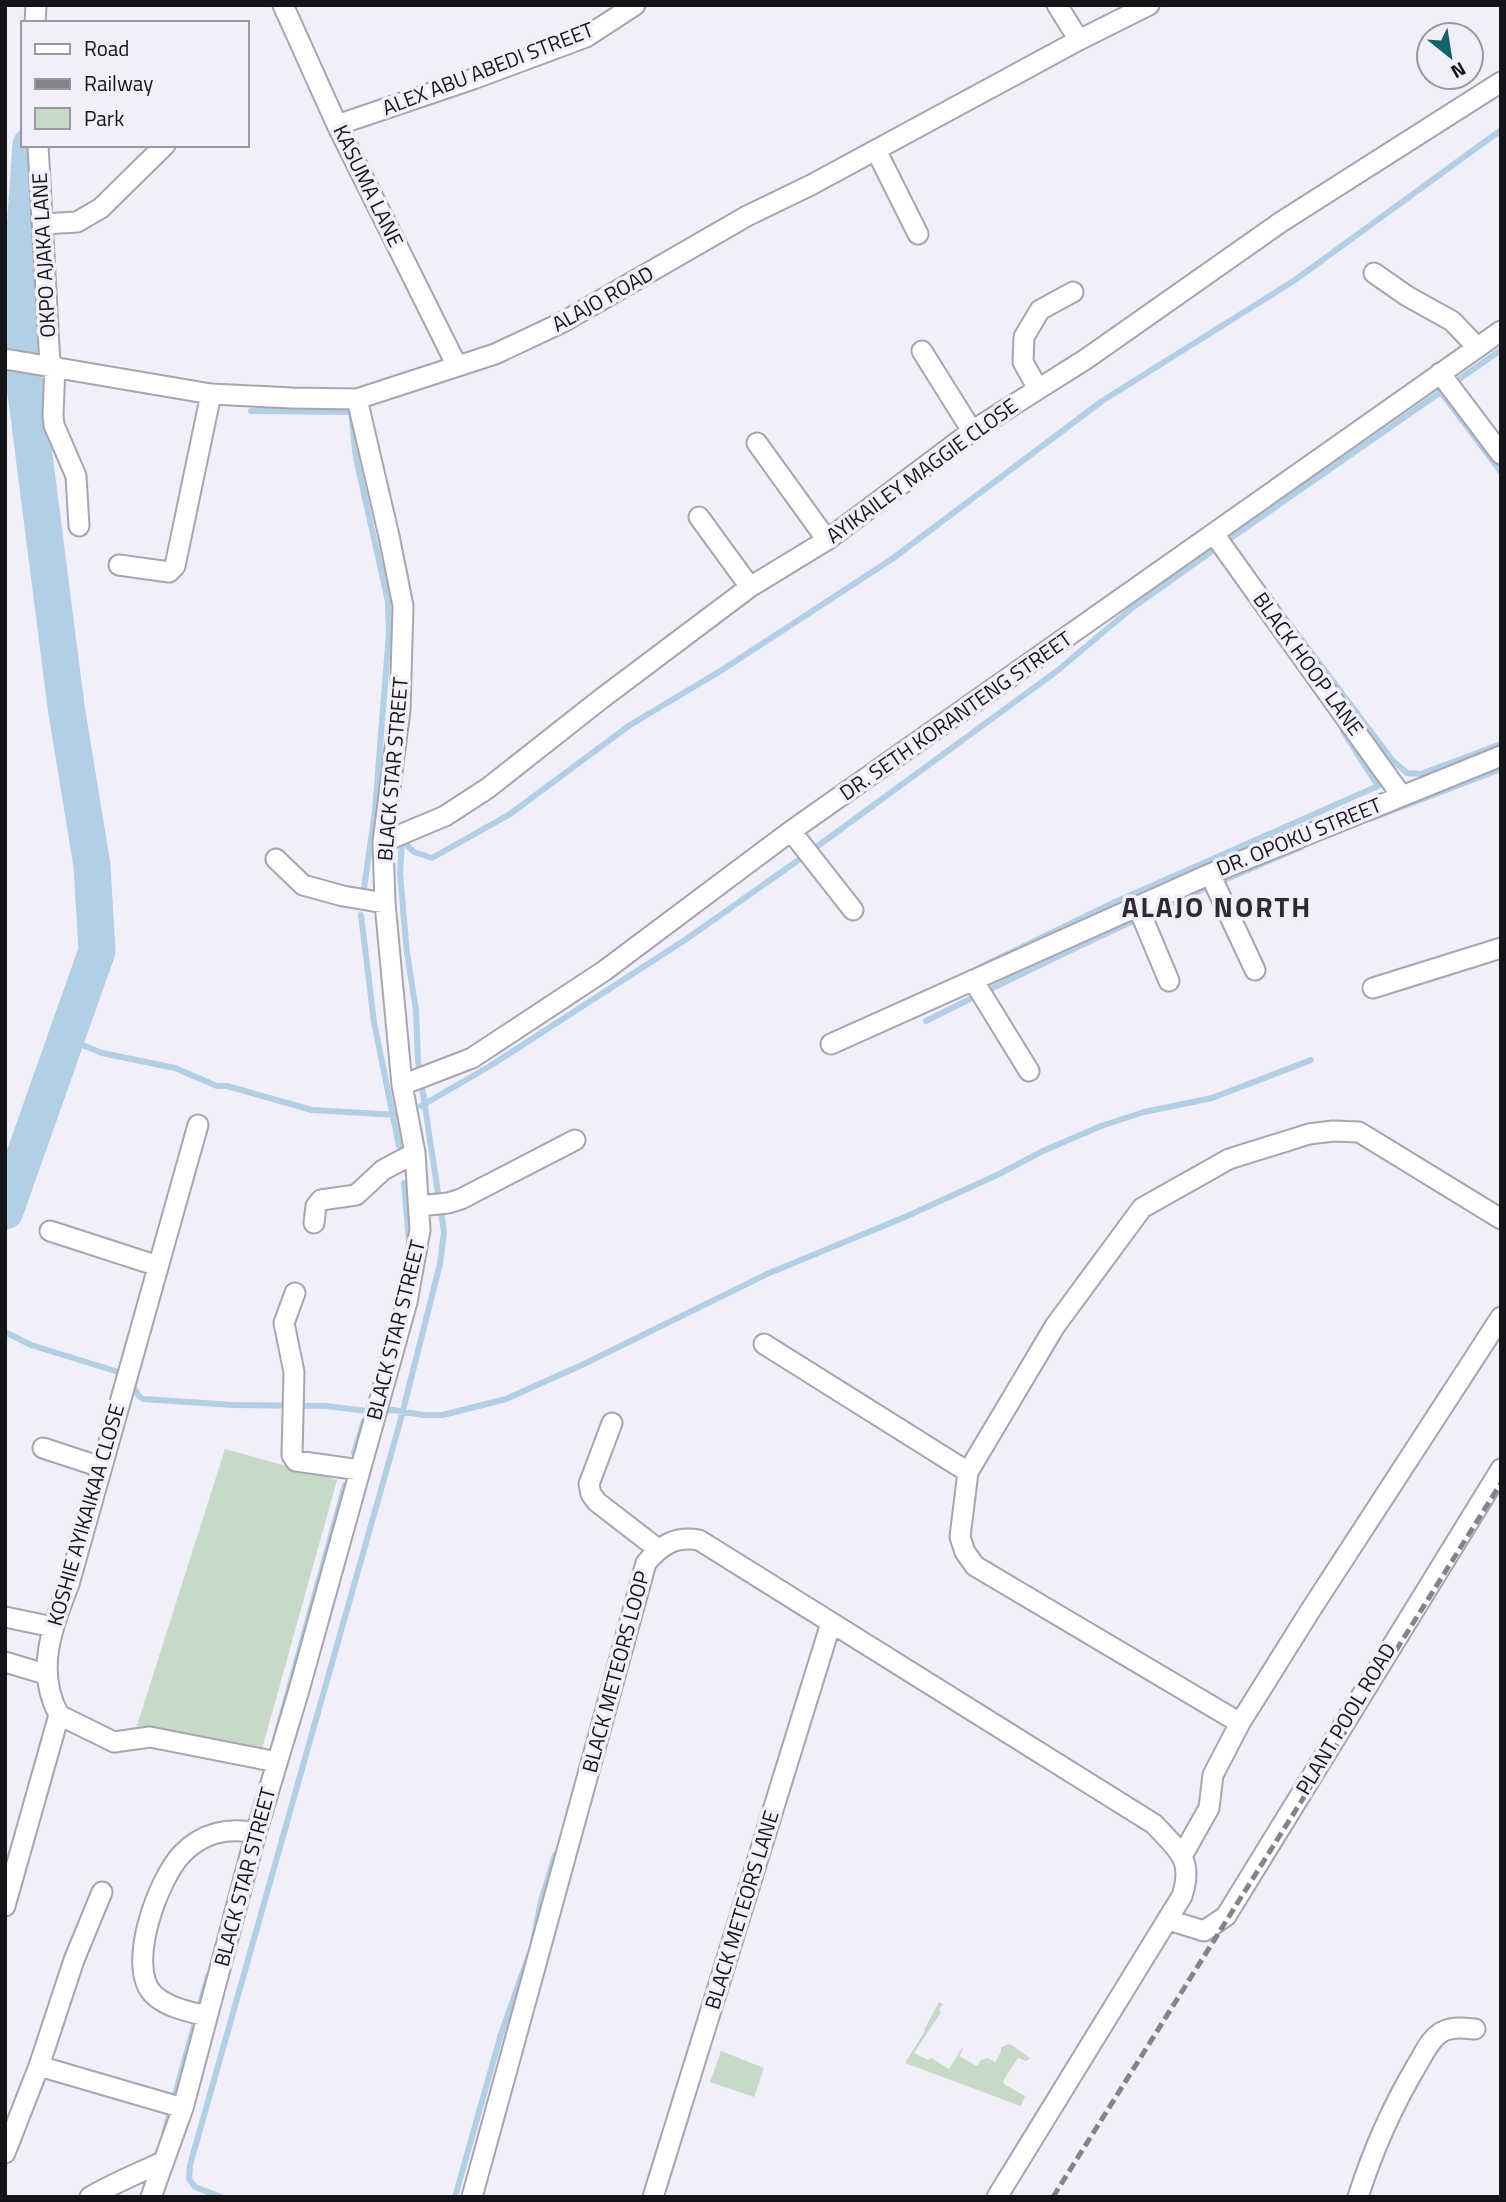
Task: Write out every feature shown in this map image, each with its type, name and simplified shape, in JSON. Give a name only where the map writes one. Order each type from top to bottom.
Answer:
[{"type":"street","name":"KASUMA LANE","points":[[283,5],[338,125],[457,366]]},
{"type":"street","name":"ALEX ABU ABEDI STREET","points":[[338,125],[586,37],[635,5]]},
{"type":"street","points":[[1057,5],[1079,40]]},
{"type":"street","name":"ALAJO ROAD","points":[[5,359],[211,394],[358,399],[495,354],[564,322],[747,216],[1149,5]]},
{"type":"street","name":"AYIKAILEY MAGGIE CLOSE","points":[[383,842],[445,816],[488,788],[750,587],[828,540],[972,431],[1086,359],[1281,222],[1501,82]]},
{"type":"street","name":"OKPO AJAKA LANE","points":[[38,147],[54,425],[76,476],[79,526]]},
{"type":"street","points":[[43,224],[77,222],[101,208],[163,147]]},
{"type":"street","points":[[876,150],[918,234]]},
{"type":"street","points":[[1374,273],[1407,296],[1452,321],[1478,347]]},
{"type":"street","points":[[1038,389],[1023,362],[1024,337],[1040,310],[1073,292]]},
{"type":"street","name":"DR. SETH KORANTENG STREET","points":[[402,1085],[472,1058],[604,971],[791,831],[1501,331]]},
{"type":"street","points":[[922,351],[972,431]]},
{"type":"street","points":[[1440,373],[1501,454]]},
{"type":"street","points":[[119,565],[169,572],[175,566],[211,394]]},
{"type":"street","name":"BLACK STAR STREET","points":[[156,2195],[163,2161],[183,2108],[256,1833],[407,1302],[420,1230],[415,1153],[402,1085],[385,903],[383,842],[400,710],[403,606],[358,399]]},
{"type":"street","points":[[757,443],[828,540]]},
{"type":"street","points":[[699,517],[750,587]]},
{"type":"street","name":"BLACK HOOP LANE","points":[[1214,534],[1401,795]]},
{"type":"street","name":"DR. OPOKU STREET","points":[[831,1044],[1210,874],[1501,756]]},
{"type":"street","points":[[791,831],[853,911]]},
{"type":"street","points":[[276,859],[303,885],[343,896],[385,903]]},
{"type":"street","points":[[1210,874],[1255,970]]},
{"type":"street","points":[[1138,907],[1169,981]]},
{"type":"street","points":[[1373,988],[1501,948]]},
{"type":"street","points":[[973,980],[1029,1070]]},
{"type":"street","name":"KOSHIE AYIKAIKAA CLOSE","points":[[59,1715],[51,1701],[46,1674],[52,1627],[69,1584],[198,1125]]},
{"type":"street","points":[[1240,1723],[975,1566],[965,1552],[960,1537],[968,1472],[1055,1326],[1142,1208],[1228,1160],[1309,1134],[1359,1132],[1501,1219]]},
{"type":"street","points":[[419,1206],[461,1199],[575,1140]]},
{"type":"street","points":[[314,1223],[316,1206],[321,1200],[356,1195],[383,1170],[415,1153]]},
{"type":"street","points":[[50,1231],[158,1266]]},
{"type":"street","points":[[295,1293],[284,1323],[294,1371],[292,1455],[296,1461],[360,1470]]},
{"type":"street","points":[[997,2197],[1182,1896],[1188,1877],[1182,1856],[1209,1808],[1213,1775],[1240,1723],[1501,1317]]},
{"type":"street","points":[[764,1344],[968,1472]]},
{"type":"street","points":[[612,1423],[589,1484],[591,1494],[597,1502],[658,1549]]},
{"type":"street","points":[[43,1448],[101,1467]]},
{"type":"street","name":"PLANT POOL ROAD","points":[[1169,1920],[1204,1931],[1226,1916],[1501,1469]]},
{"type":"street","name":"BLACK METEORS LOOP","points":[[472,2197],[646,1563],[658,1549],[672,1541],[685,1538],[699,1540],[1154,1824],[1182,1856]]},
{"type":"street","points":[[5,1617],[52,1627]]},
{"type":"street","name":"BLACK METEORS LANE","points":[[653,2197],[831,1623]]},
{"type":"street","points":[[5,1662],[46,1674]]},
{"type":"street","points":[[5,1906],[59,1715],[114,1742],[150,1737],[277,1762]]},
{"type":"street","points":[[207,2016],[166,2004],[152,1993],[144,1979],[143,1958],[149,1919],[166,1877],[182,1854],[204,1839],[224,1830],[256,1833]]},
{"type":"street","points":[[5,2153],[39,2066],[74,1960],[102,1892]]},
{"type":"street","points":[[1358,2197],[1369,2161],[1396,2100],[1431,2042],[1439,2033],[1451,2028],[1475,2029]]},
{"type":"street","points":[[39,2066],[183,2108]]},
{"type":"street","points":[[90,2197],[108,2185],[163,2161]]},
{"type":"green space","points":[[225,1449],[337,1480],[257,1767],[132,1741]]},
{"type":"green space","points":[[939,2002],[943,2004],[939,2010],[941,2012],[914,2053],[928,2060],[931,2058],[949,2069],[962,2048],[959,2056],[977,2066],[981,2060],[988,2058],[995,2062],[1001,2047],[1010,2044],[1030,2058],[1026,2061],[1018,2058],[1003,2081],[1025,2096],[1021,2106],[905,2063]]},
{"type":"green space","points":[[721,2051],[764,2068],[754,2097],[710,2082]]},
{"type":"waterway","points":[[402,840],[414,852],[432,858],[510,814],[630,725],[722,670],[892,559],[1102,401],[1295,280],[1501,130]]},
{"type":"waterway","points":[[5,1211],[97,951],[92,866],[66,706],[18,330],[31,147]]},
{"type":"waterway","points":[[1231,544],[1228,540],[1501,350]]},
{"type":"waterway","points":[[1440,391],[1501,472]]},
{"type":"waterway","points":[[251,411],[351,412],[356,458],[388,601],[389,633],[375,811],[364,889]]},
{"type":"waterway","points":[[421,1106],[490,1066],[685,940],[1057,671],[1132,608],[1215,549],[1218,553]]},
{"type":"waterway","points":[[1289,623],[1393,761],[1407,773],[1421,774],[1501,744]]},
{"type":"waterway","points":[[979,968],[1113,903],[1378,786],[1343,731]]},
{"type":"waterway","points":[[1370,819],[1501,769]]},
{"type":"waterway","points":[[221,2197],[195,2187],[189,2179],[190,2165],[399,1426],[440,1264],[444,1232],[418,1061],[416,1010],[407,953],[400,874],[402,840]]},
{"type":"waterway","points":[[926,1021],[1112,931],[1302,847]]},
{"type":"waterway","points":[[361,915],[374,1022],[399,1146]]},
{"type":"waterway","points":[[65,1038],[102,1053],[175,1068],[217,1086],[227,1086],[312,1110],[398,1115]]},
{"type":"waterway","points":[[131,1382],[143,1399],[233,1405],[326,1406],[367,1411],[393,1410],[423,1415],[443,1415],[506,1399],[584,1364],[767,1274],[905,1217],[1101,1126],[1144,1112],[1212,1098],[1311,1060]]},
{"type":"waterway","points":[[404,1183],[409,1241]]},
{"type":"waterway","points":[[5,1332],[31,1345],[125,1374]]},
{"type":"waterway","points":[[354,1453],[364,1421]]},
{"type":"waterway","points":[[274,1743],[345,1485]]},
{"type":"waterway","points":[[533,1941],[541,1901],[555,1855]]},
{"type":"waterway","points":[[455,2197],[501,2034],[529,1955]]},
{"type":"waterway","points":[[164,2134],[208,1976]]},
{"type":"railway","points":[[1053,2197],[1501,1483]]},
{"type":"district","name":"ALAJO NORTH","points":[[1217,907]]}]
